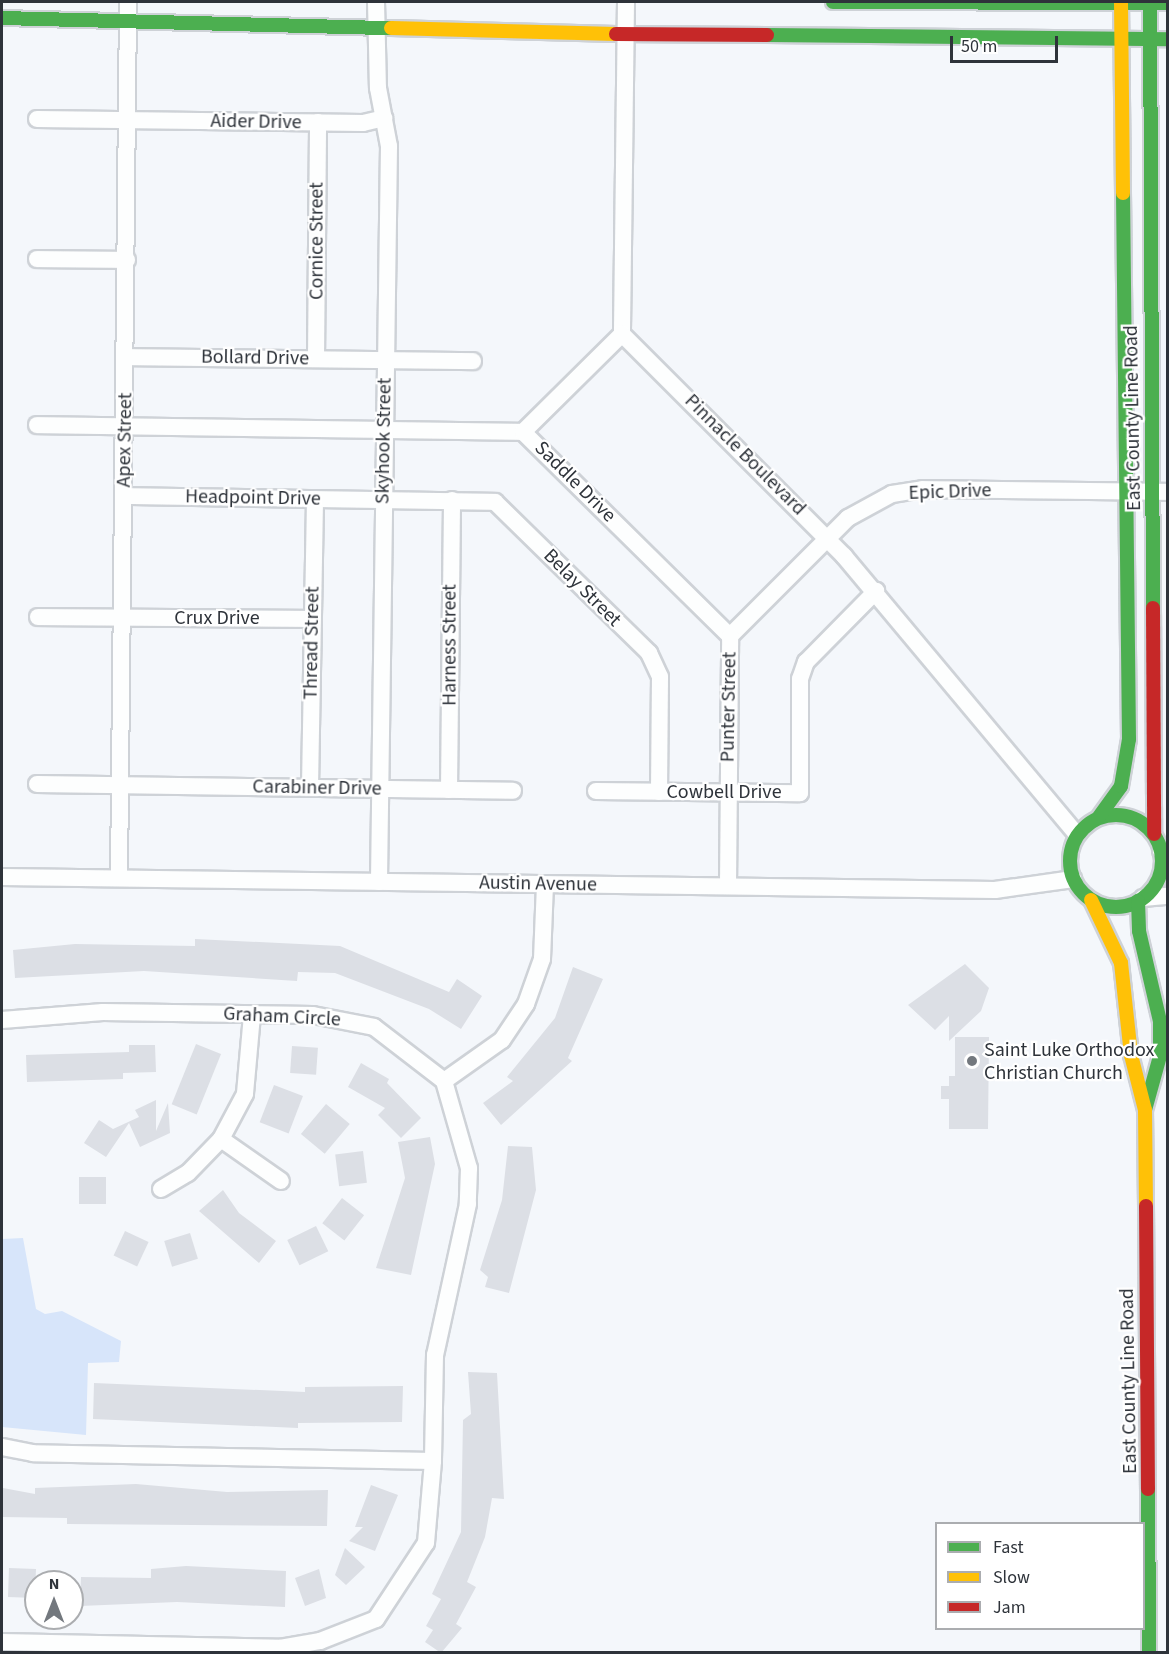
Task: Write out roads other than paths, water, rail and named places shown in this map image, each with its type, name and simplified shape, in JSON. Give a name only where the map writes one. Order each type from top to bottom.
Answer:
[{"type":"main road","points":[[833,2],[1167,3]]},
{"type":"main road","name":"East County Line Road","points":[[1098,818],[1121,786],[1127,765],[1121,2]]},
{"type":"main road","name":"East County Line Road","points":[[1150,2],[1149,38],[1160,272],[1161,491],[1154,834]]},
{"type":"main road","points":[[2,18],[625,34],[1167,39]]},
{"type":"main road","points":[[1125,815],[1154,834],[1164,853],[1159,877],[1141,900],[1117,907],[1091,900],[1073,879],[1070,852],[1077,835],[1098,818],[1125,815]]},
{"type":"main road","name":"East County Line Road","points":[[1091,900],[1121,963],[1131,1055],[1145,1110],[1149,1653]]},
{"type":"main road","name":"East County Line Road","points":[[1141,900],[1139,931],[1160,1021],[1158,1064],[1145,1110]]},
{"type":"street","name":"Apex Street","points":[[119,878],[128,2]]},
{"type":"street","name":"Skyhook Street","points":[[376,2],[375,27],[389,146],[378,882]]},
{"type":"street","points":[[524,432],[622,334],[626,2]]},
{"type":"street","name":"Aider Drive","points":[[37,119],[318,122],[384,118]]},
{"type":"street","name":"Cornice Street","points":[[316,359],[318,122]]},
{"type":"street","points":[[38,259],[127,260]]},
{"type":"street","name":"Pinnacle Boulevard","points":[[622,334],[827,538],[876,591],[1077,835]]},
{"type":"street","name":"Bollard Drive","points":[[126,357],[473,361]]},
{"type":"street","name":"Saddle Drive","points":[[37,425],[524,432],[730,636]]},
{"type":"street","name":"Epic Drive","points":[[730,636],[827,538],[862,507],[892,494],[924,489],[1161,491]]},
{"type":"street","name":"Headpoint Drive","points":[[124,496],[383,499]]},
{"type":"street","name":"Thread Street","points":[[310,787],[315,499]]},
{"type":"street","name":"Belay Street","points":[[383,499],[495,502],[649,653],[660,676],[659,792]]},
{"type":"street","name":"Harness Street","points":[[449,790],[452,500]]},
{"type":"street","name":"Cowbell Drive","points":[[596,791],[801,793],[801,679],[806,662],[876,591]]},
{"type":"street","name":"Crux Drive","points":[[38,617],[312,619]]},
{"type":"street","name":"Punter Street","points":[[728,886],[730,636]]},
{"type":"street","name":"Carabiner Drive","points":[[37,784],[513,791]]},
{"type":"street","name":"Austin Avenue","points":[[2,877],[995,890],[1073,879]]},
{"type":"street","points":[[2,1642],[280,1648],[320,1641],[376,1619],[426,1543],[433,1461],[435,1355],[468,1204],[470,1168],[444,1081],[501,1040],[526,1004],[542,959],[545,885]]},
{"type":"street","points":[[1141,900],[1167,896]]},
{"type":"street","name":"Graham Circle","points":[[2,1020],[103,1012],[313,1015],[374,1027],[444,1081]]},
{"type":"street","points":[[160,1189],[188,1173],[221,1139],[245,1094],[252,1015]]},
{"type":"street","points":[[221,1139],[280,1181]]},
{"type":"street","points":[[2,1447],[33,1453],[433,1461]]},
{"type":"place","name":"Saint Luke Orthodox Christian Church","points":[[972,1061]]}]
